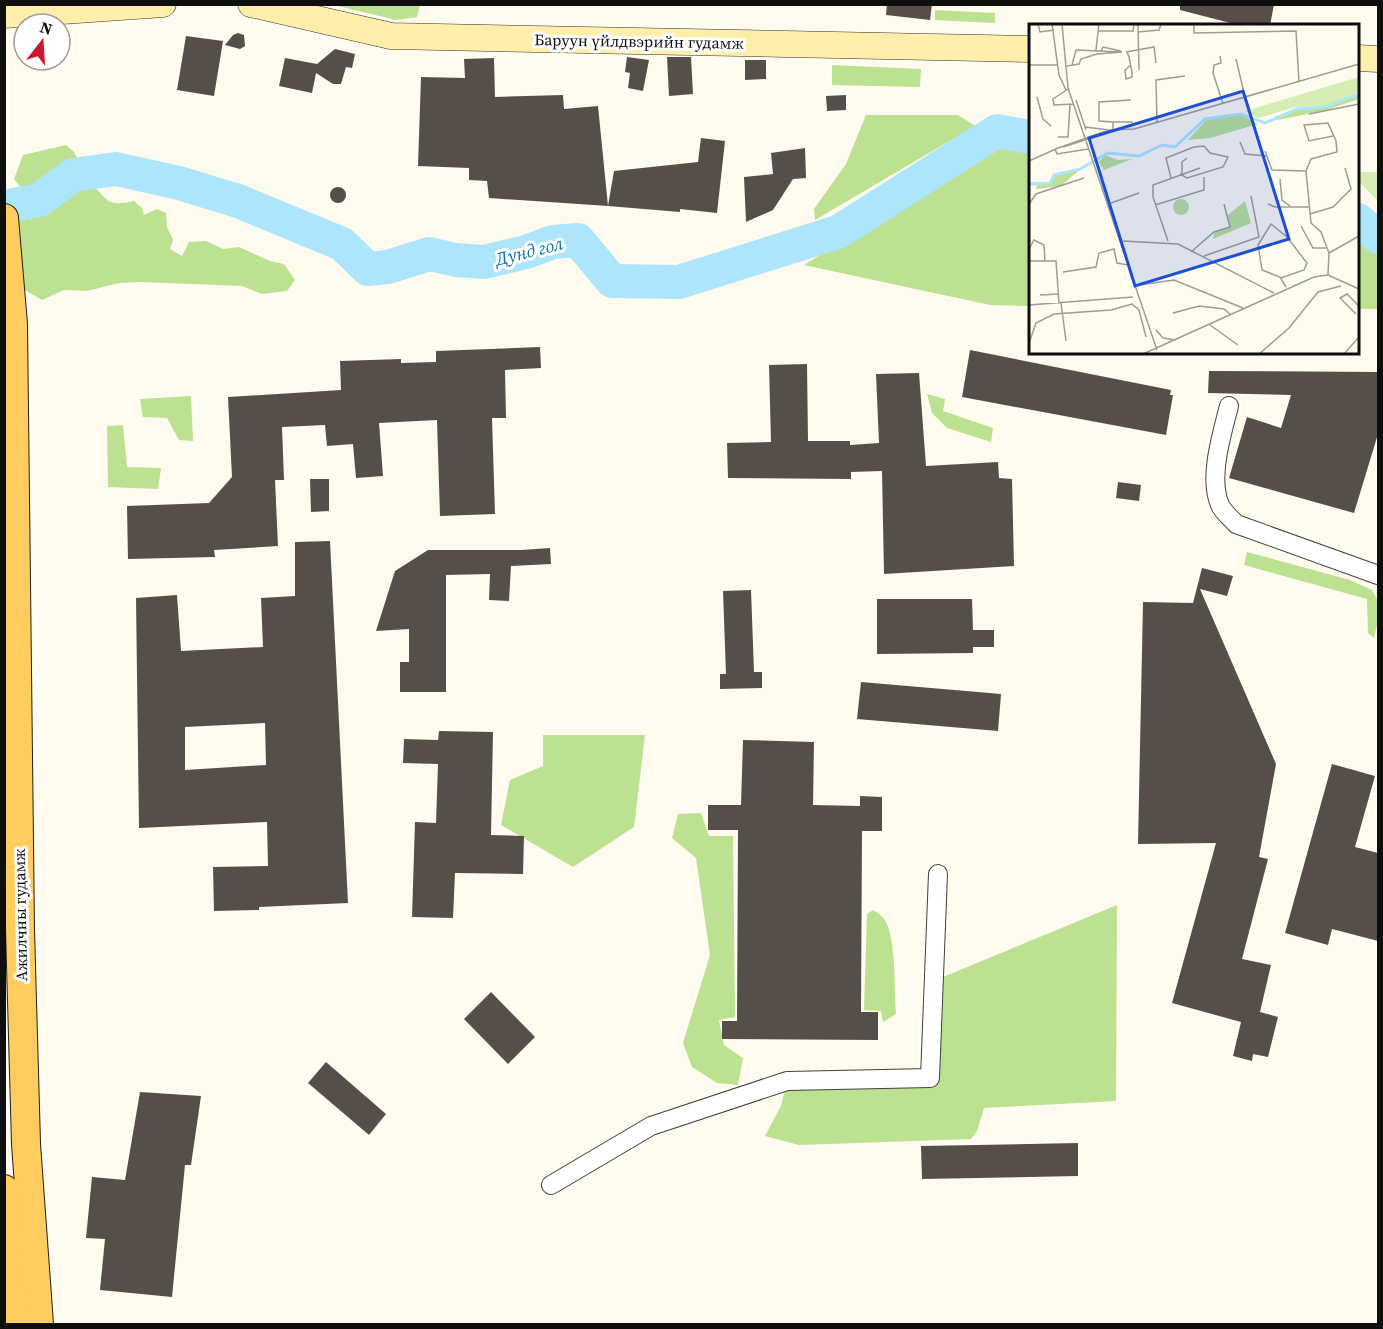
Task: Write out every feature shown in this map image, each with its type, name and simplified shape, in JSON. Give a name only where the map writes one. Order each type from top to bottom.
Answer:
[{"type":"main road","name":"Ажилчны гудамж","points":[[4,218],[13,324],[23,1060],[26,1144],[39,1324]]},
{"type":"main road","points":[[4,1189],[12,1324]]},
{"type":"street","points":[[4,15],[164,4]]},
{"type":"street","name":"Баруун үйлдвэрийн гудамж","points":[[251,4],[391,36],[1029,49]]},
{"type":"street","points":[[1359,58],[1378,59]]},
{"type":"street","points":[[1229,406],[1219,448],[1215,490],[1221,507],[1236,524],[1378,575]]},
{"type":"street","points":[[551,1185],[651,1126],[787,1081],[930,1078],[938,874]]},
{"type":"green space","points":[[334,5],[420,5],[417,17],[396,20]]},
{"type":"green space","points":[[935,10],[995,13],[995,23],[935,20]]},
{"type":"green space","points":[[832,65],[921,69],[920,87],[832,85]]},
{"type":"green space","points":[[866,115],[958,115],[975,126],[815,220],[814,209],[846,164]]},
{"type":"green space","points":[[1003,141],[1029,145],[1029,306],[990,305],[804,265]]},
{"type":"green space","points":[[66,145],[74,152],[80,163],[35,196],[22,189],[14,179],[23,155]]},
{"type":"green space","points":[[1359,172],[1378,172],[1378,201],[1359,182]]},
{"type":"green space","points":[[85,180],[110,202],[134,201],[142,208],[144,215],[157,209],[166,213],[167,227],[173,240],[170,249],[182,256],[189,242],[206,241],[223,249],[239,247],[270,261],[284,264],[295,280],[287,291],[262,294],[242,286],[141,282],[119,283],[87,291],[64,290],[42,300],[18,286],[17,229],[20,218],[53,207],[65,189]]},
{"type":"green space","points":[[1359,234],[1378,251],[1378,309],[1359,309]]},
{"type":"green space","points":[[927,394],[945,399],[943,411],[993,428],[991,442],[947,428],[932,413]]},
{"type":"green space","points":[[191,396],[193,441],[179,440],[167,418],[143,417],[140,399]]},
{"type":"green space","points":[[123,425],[127,467],[161,468],[158,489],[108,487],[107,426]]},
{"type":"green space","points":[[1247,552],[1350,580],[1372,590],[1378,601],[1378,620],[1374,638],[1368,633],[1367,599],[1244,565]]},
{"type":"green space","points":[[543,735],[645,735],[634,827],[573,867],[501,825],[510,780],[543,766]]},
{"type":"green space","points":[[701,813],[709,836],[733,836],[735,1017],[719,1020],[724,1045],[743,1058],[738,1085],[717,1083],[692,1067],[683,1043],[710,955],[696,858],[672,838],[678,814]]},
{"type":"green space","points":[[1117,905],[1116,1101],[984,1108],[977,1131],[971,1139],[799,1145],[765,1136],[781,1106],[785,1089],[932,1081],[943,977]]},
{"type":"green space","points":[[873,910],[887,924],[894,958],[896,1014],[883,1022],[881,1011],[864,1010],[867,914]]},
{"type":"building","points":[[887,4],[932,4],[930,20],[886,15]]},
{"type":"building","points":[[1180,4],[1274,4],[1270,24],[1234,24],[1180,10]]},
{"type":"building","points":[[238,33],[244,35],[245,46],[240,49],[225,45],[233,35]]},
{"type":"building","points":[[186,36],[223,41],[214,96],[177,90]]},
{"type":"building","points":[[335,49],[355,54],[352,68],[346,67],[341,84],[333,84],[316,73],[312,93],[279,86],[285,58],[317,64]]},
{"type":"building","points":[[627,57],[649,60],[643,91],[628,88],[630,73],[625,72]]},
{"type":"building","points":[[667,57],[691,57],[693,94],[669,96]]},
{"type":"building","points":[[494,58],[495,97],[563,95],[564,109],[598,106],[608,206],[489,198],[487,181],[469,180],[469,168],[418,166],[421,77],[465,78],[464,59]]},
{"type":"building","points":[[745,60],[766,60],[766,79],[745,80]]},
{"type":"building","points":[[846,95],[846,110],[827,111],[826,96]]},
{"type":"building","points":[[701,138],[725,141],[717,213],[608,206],[614,171],[698,162]]},
{"type":"building","points":[[805,148],[806,178],[793,179],[773,210],[746,222],[744,177],[773,174],[771,153]]},
{"type":"building","points":[[338,187],[344,189],[346,195],[344,201],[338,203],[332,201],[330,195],[332,189]]},
{"type":"building","points":[[540,347],[541,368],[505,370],[506,418],[492,418],[495,514],[440,516],[437,420],[379,423],[383,476],[356,478],[353,444],[327,446],[325,425],[282,427],[284,480],[275,480],[278,546],[214,550],[215,557],[128,559],[127,506],[209,503],[232,477],[228,397],[341,390],[340,361],[401,359],[401,363],[436,362],[436,351]]},
{"type":"building","points":[[970,350],[1171,390],[1170,395],[1173,395],[1166,435],[962,397]]},
{"type":"building","points":[[807,364],[808,441],[850,441],[850,445],[879,443],[876,374],[919,373],[926,466],[998,462],[999,478],[1012,479],[1014,566],[884,574],[882,471],[851,472],[851,479],[728,478],[727,443],[771,442],[769,365]]},
{"type":"building","points":[[1209,371],[1378,372],[1378,434],[1354,513],[1229,478],[1247,417],[1281,428],[1291,395],[1208,393]]},
{"type":"building","points":[[310,479],[329,479],[329,511],[311,512]]},
{"type":"building","points":[[1118,482],[1141,485],[1139,501],[1116,498]]},
{"type":"building","points":[[330,541],[348,903],[214,911],[213,867],[268,866],[267,822],[139,828],[136,598],[177,595],[181,651],[263,647],[261,598],[295,596],[295,542]],"holes":[[[265,723],[266,765],[185,770],[185,727]]]},
{"type":"building","points":[[550,548],[551,564],[511,566],[509,601],[489,600],[490,574],[446,575],[446,692],[400,692],[400,662],[409,662],[409,629],[376,631],[395,571],[428,550]]},
{"type":"building","points":[[1202,568],[1233,576],[1227,596],[1200,589],[1276,764],[1259,857],[1268,859],[1242,959],[1271,965],[1260,1012],[1278,1017],[1268,1057],[1253,1054],[1252,1061],[1233,1056],[1241,1022],[1172,1003],[1216,843],[1138,844],[1143,602],[1193,603]]},
{"type":"building","points":[[751,590],[754,672],[762,672],[762,688],[720,689],[720,674],[726,674],[723,591]]},
{"type":"building","points":[[877,599],[972,599],[973,630],[994,630],[994,647],[973,647],[973,653],[877,654]]},
{"type":"building","points":[[861,682],[1001,694],[998,731],[857,719]]},
{"type":"building","points":[[439,731],[493,732],[491,835],[524,836],[523,874],[455,873],[453,918],[412,917],[415,822],[436,823],[438,764],[403,763],[404,739],[438,740]]},
{"type":"building","points":[[743,740],[814,742],[813,805],[860,806],[860,796],[882,797],[882,831],[862,831],[861,1012],[878,1012],[878,1040],[722,1039],[722,1021],[737,1021],[738,830],[708,830],[708,805],[741,805]]},
{"type":"building","points":[[1332,764],[1375,776],[1355,847],[1378,853],[1378,941],[1332,929],[1328,945],[1285,933]]},
{"type":"building","points":[[491,992],[535,1037],[508,1064],[464,1019]]},
{"type":"building","points":[[326,1062],[386,1114],[369,1135],[308,1083]]},
{"type":"building","points":[[140,1092],[201,1096],[191,1165],[185,1165],[172,1297],[100,1290],[105,1239],[86,1238],[92,1177],[125,1180]]},
{"type":"building","points":[[1078,1143],[1078,1176],[922,1179],[921,1146]]},
{"type":"waterway","name":"Дунд гол","points":[[4,207],[39,200],[73,175],[116,169],[179,183],[238,201],[342,244],[368,269],[388,267],[429,254],[456,260],[484,262],[526,252],[553,242],[578,240],[612,281],[679,282],[838,232],[997,131],[1029,137]]},
{"type":"waterway","name":"Дунд гол","points":[[1359,221],[1378,237]]}]
